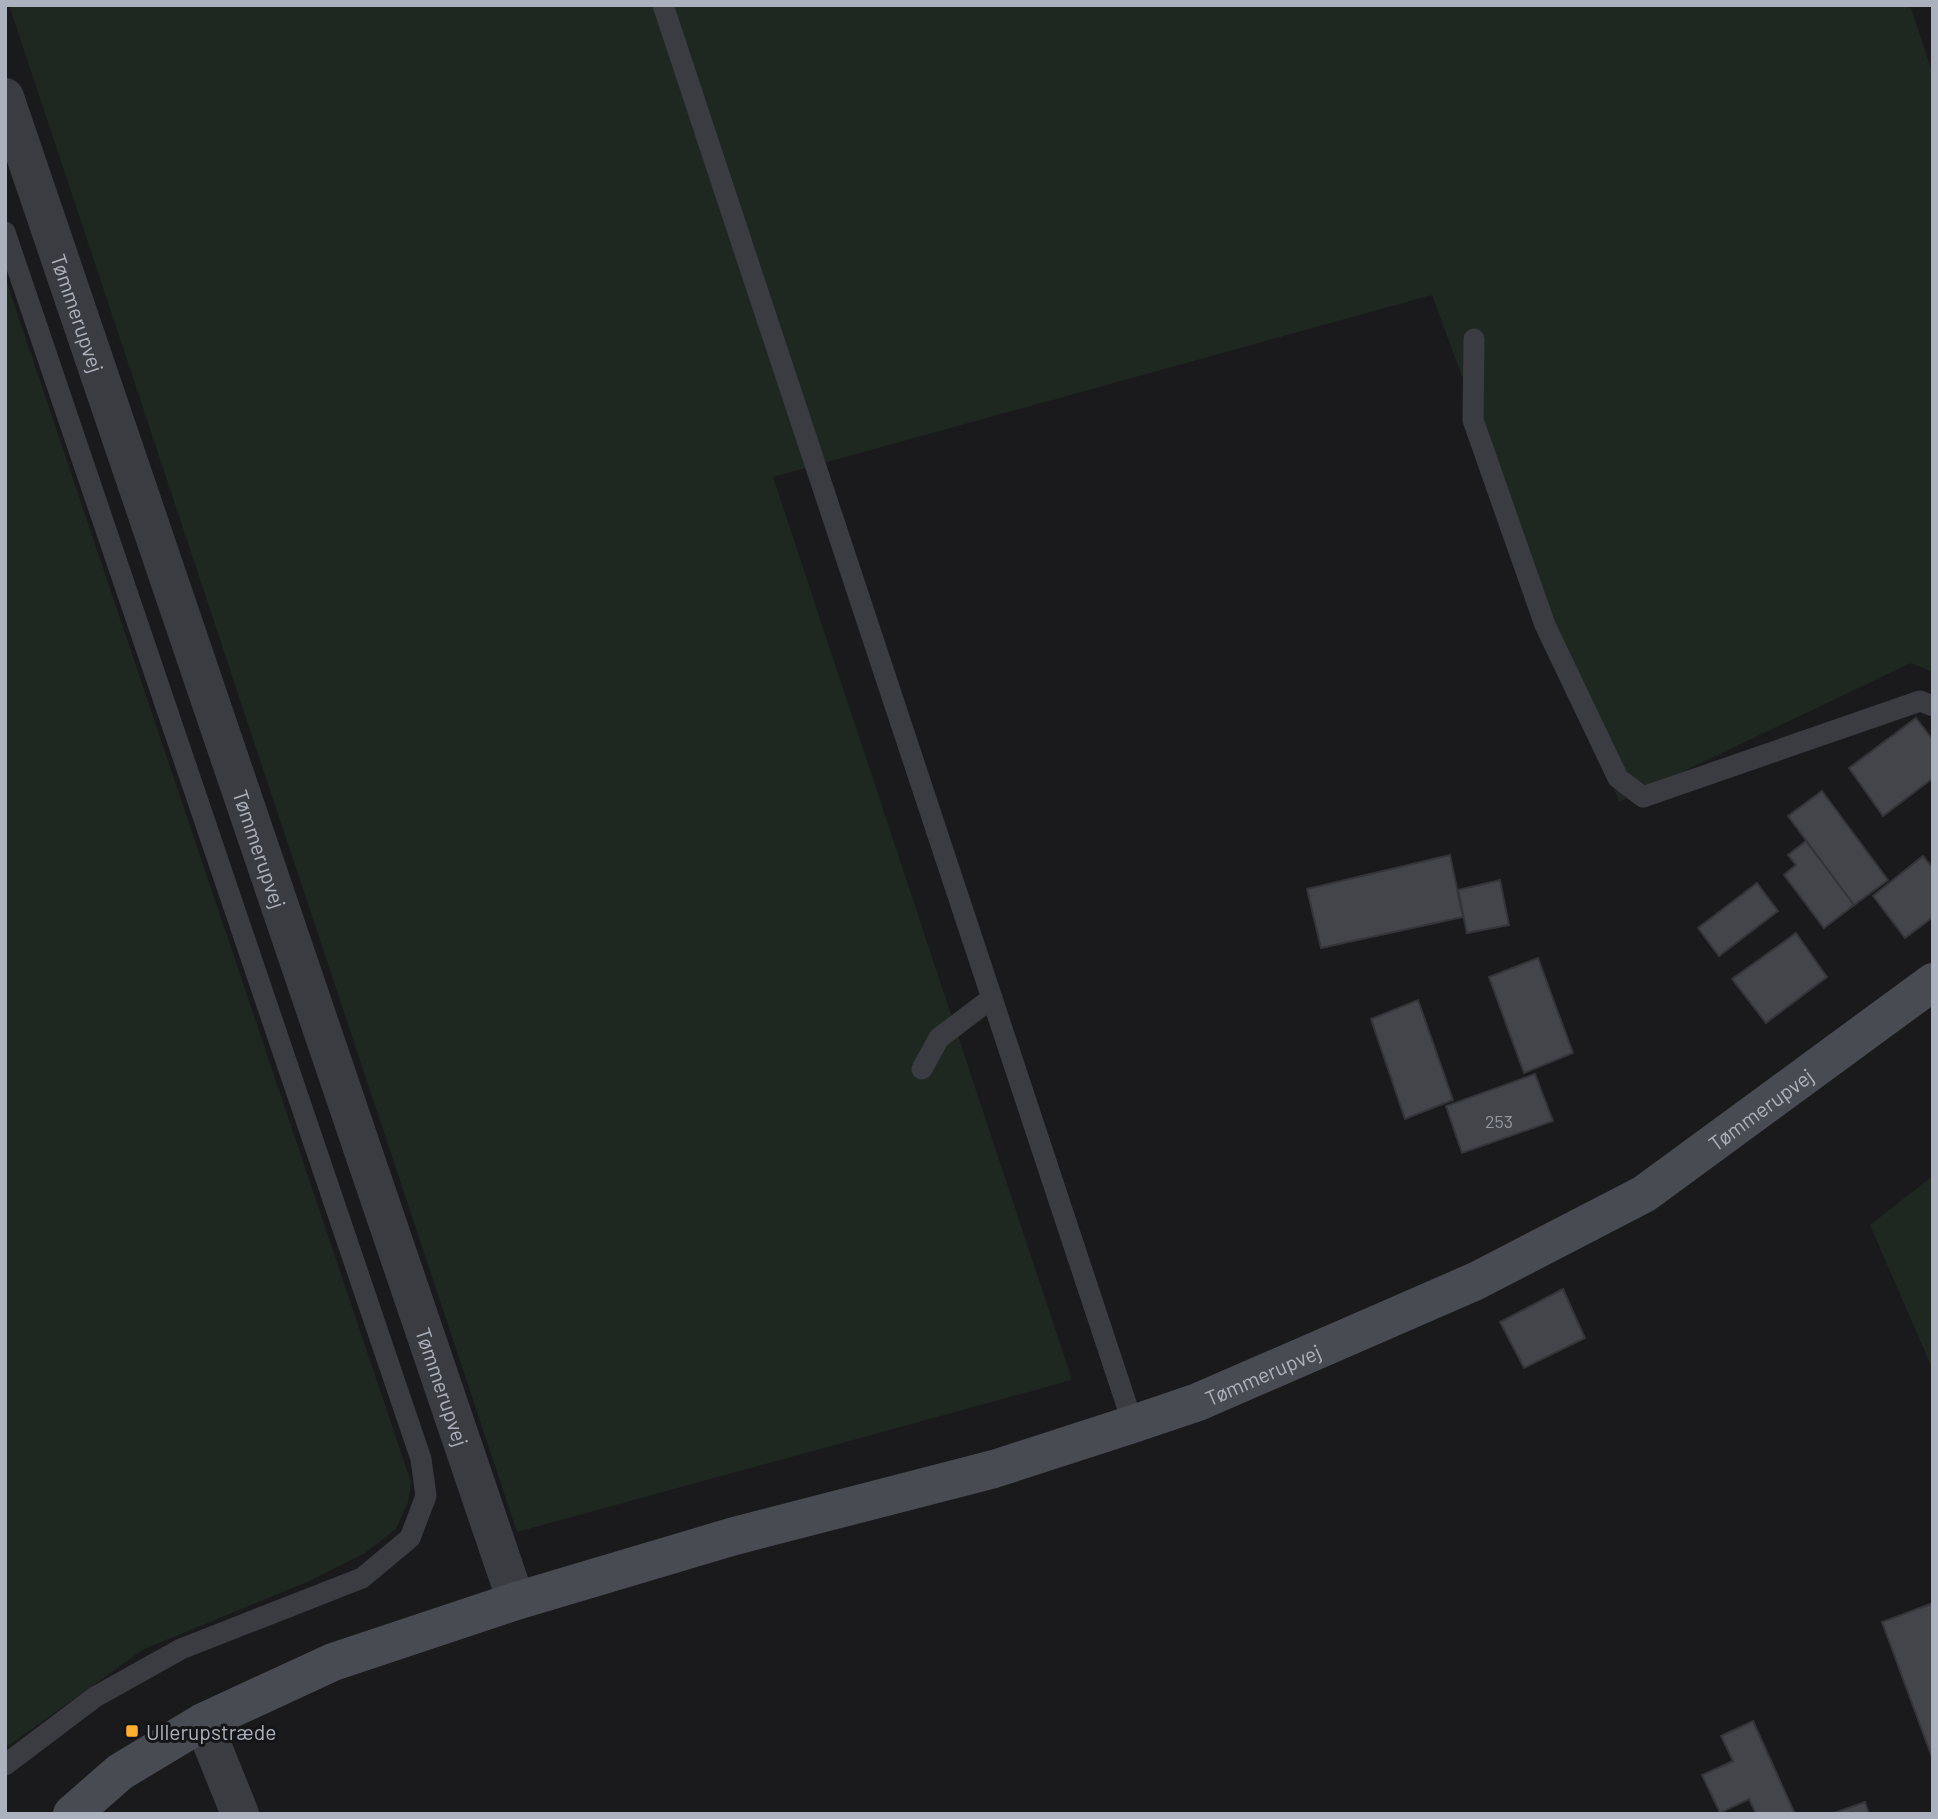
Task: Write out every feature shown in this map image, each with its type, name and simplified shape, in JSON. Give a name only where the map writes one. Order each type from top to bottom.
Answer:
[{"type":"street","name":"Tømmerupvej","points":[[5,97],[516,1601]]},
{"type":"street","name":"Tømmerupvej","points":[[72,1814],[120,1772],[203,1722],[333,1662],[516,1601],[731,1537],[994,1469],[1133,1424],[1198,1402],[1476,1281],[1644,1194],[1933,982]]},
{"type":"street","points":[[203,1722],[240,1814]]},
{"type":"lane","points":[[663,5],[1133,1424]]},
{"type":"lane","points":[[5,232],[417,1446],[426,1496],[410,1538],[362,1578],[181,1649],[95,1697],[5,1765]]},
{"type":"lane","points":[[1474,339],[1473,419],[1545,625],[1618,778],[1643,797],[1920,701],[1933,706]]},
{"type":"lane","points":[[922,1069],[939,1038],[992,998]]},
{"type":"shaded area","points":[[9,5],[1910,5],[1933,75],[1933,672],[1911,663],[1619,802],[1432,295],[773,477],[1072,1380],[517,1532]]},
{"type":"shaded area","points":[[5,277],[411,1482],[408,1502],[396,1529],[365,1553],[307,1582],[144,1649],[5,1748]]},
{"type":"shaded area","points":[[1933,1176],[1933,1370],[1870,1225]]},
{"type":"building","points":[[1916,718],[1933,740],[1933,778],[1883,816],[1849,768]]},
{"type":"building","points":[[1822,791],[1888,880],[1854,905],[1788,816]]},
{"type":"building","points":[[1806,841],[1854,905],[1824,928],[1784,875],[1796,865],[1788,855]]},
{"type":"building","points":[[1450,855],[1463,917],[1321,948],[1307,889]]},
{"type":"building","points":[[1923,856],[1933,868],[1933,917],[1905,938],[1873,896]]},
{"type":"building","points":[[1500,880],[1509,925],[1467,933],[1458,890]]},
{"type":"building","points":[[1757,883],[1778,911],[1719,956],[1698,928]]},
{"type":"building","points":[[1796,933],[1827,977],[1766,1023],[1732,979]]},
{"type":"building","points":[[1538,958],[1573,1053],[1524,1073],[1489,977]]},
{"type":"building","points":[[1418,1000],[1453,1100],[1405,1119],[1371,1019]]},
{"type":"building","points":[[1535,1074],[1553,1121],[1462,1153],[1446,1106]]},
{"type":"building","points":[[1563,1289],[1585,1338],[1524,1368],[1500,1322]]},
{"type":"building","points":[[1933,1603],[1933,1760],[1882,1622]]},
{"type":"building","points":[[1753,1721],[1795,1814],[1756,1814],[1749,1799],[1720,1813],[1702,1775],[1733,1761],[1721,1736]]},
{"type":"building","points":[[1865,1802],[1869,1814],[1831,1814]]},
{"type":"place","name":"Ullerupstræde","points":[[132,1731]]}]
